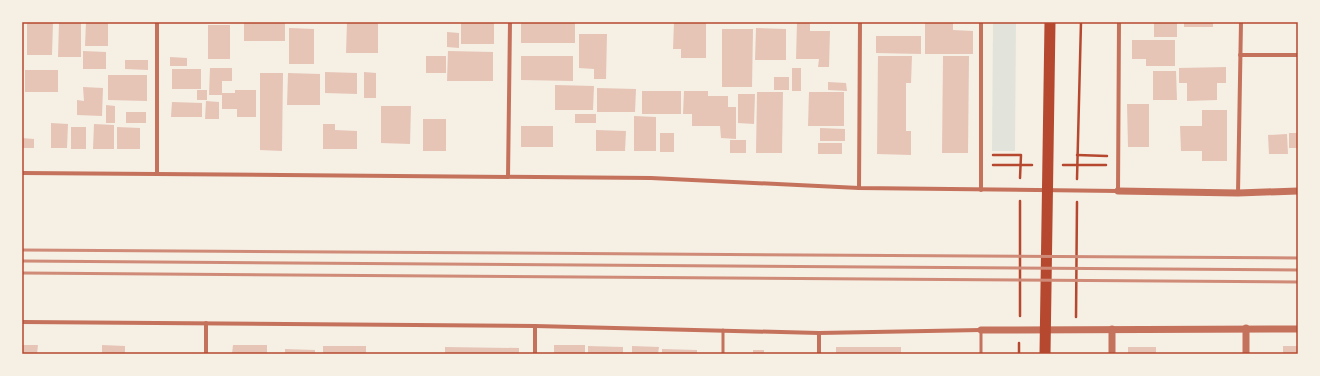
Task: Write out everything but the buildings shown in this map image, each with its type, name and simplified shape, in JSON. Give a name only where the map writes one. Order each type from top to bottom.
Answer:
[{"type":"highway","points":[[1045,350],[1050,22]]},
{"type":"street","points":[[156,174],[158,22]]},
{"type":"street","points":[[508,177],[510,22]]},
{"type":"street","points":[[859,188],[860,22]]},
{"type":"street","points":[[981,190],[982,22]]},
{"type":"street","points":[[1118,191],[1117,156],[1119,22]]},
{"type":"street","points":[[1238,193],[1241,22]]},
{"type":"street","points":[[1240,55],[1298,55]]},
{"type":"street","points":[[22,173],[651,178],[859,188],[1238,193],[1298,192]]},
{"type":"street","points":[[22,322],[535,326],[819,332],[1246,328],[1298,329]]},
{"type":"street","points":[[206,323],[206,354]]},
{"type":"street","points":[[535,326],[535,354]]},
{"type":"street","points":[[1246,328],[1246,354]]},
{"type":"street","points":[[1112,329],[1112,354]]},
{"type":"street","points":[[819,332],[819,354]]},
{"type":"lane","points":[[723,330],[723,354]]},
{"type":"lane","points":[[981,330],[981,354]]},
{"type":"path","points":[[1077,186],[1081,22]]},
{"type":"path","points":[[981,155],[1021,154],[1020,186]]},
{"type":"path","points":[[1077,155],[1117,156]]},
{"type":"path","points":[[1020,194],[1020,318]]},
{"type":"path","points":[[1076,324],[1077,201]]},
{"type":"path","points":[[1019,342],[1019,354]]},
{"type":"shaded area","points":[[993,22],[1016,22],[1015,151],[992,151]]},
{"type":"railway","points":[[22,250],[1298,258]]},
{"type":"railway","points":[[22,261],[1298,270]]},
{"type":"railway","points":[[22,273],[1298,282]]}]
